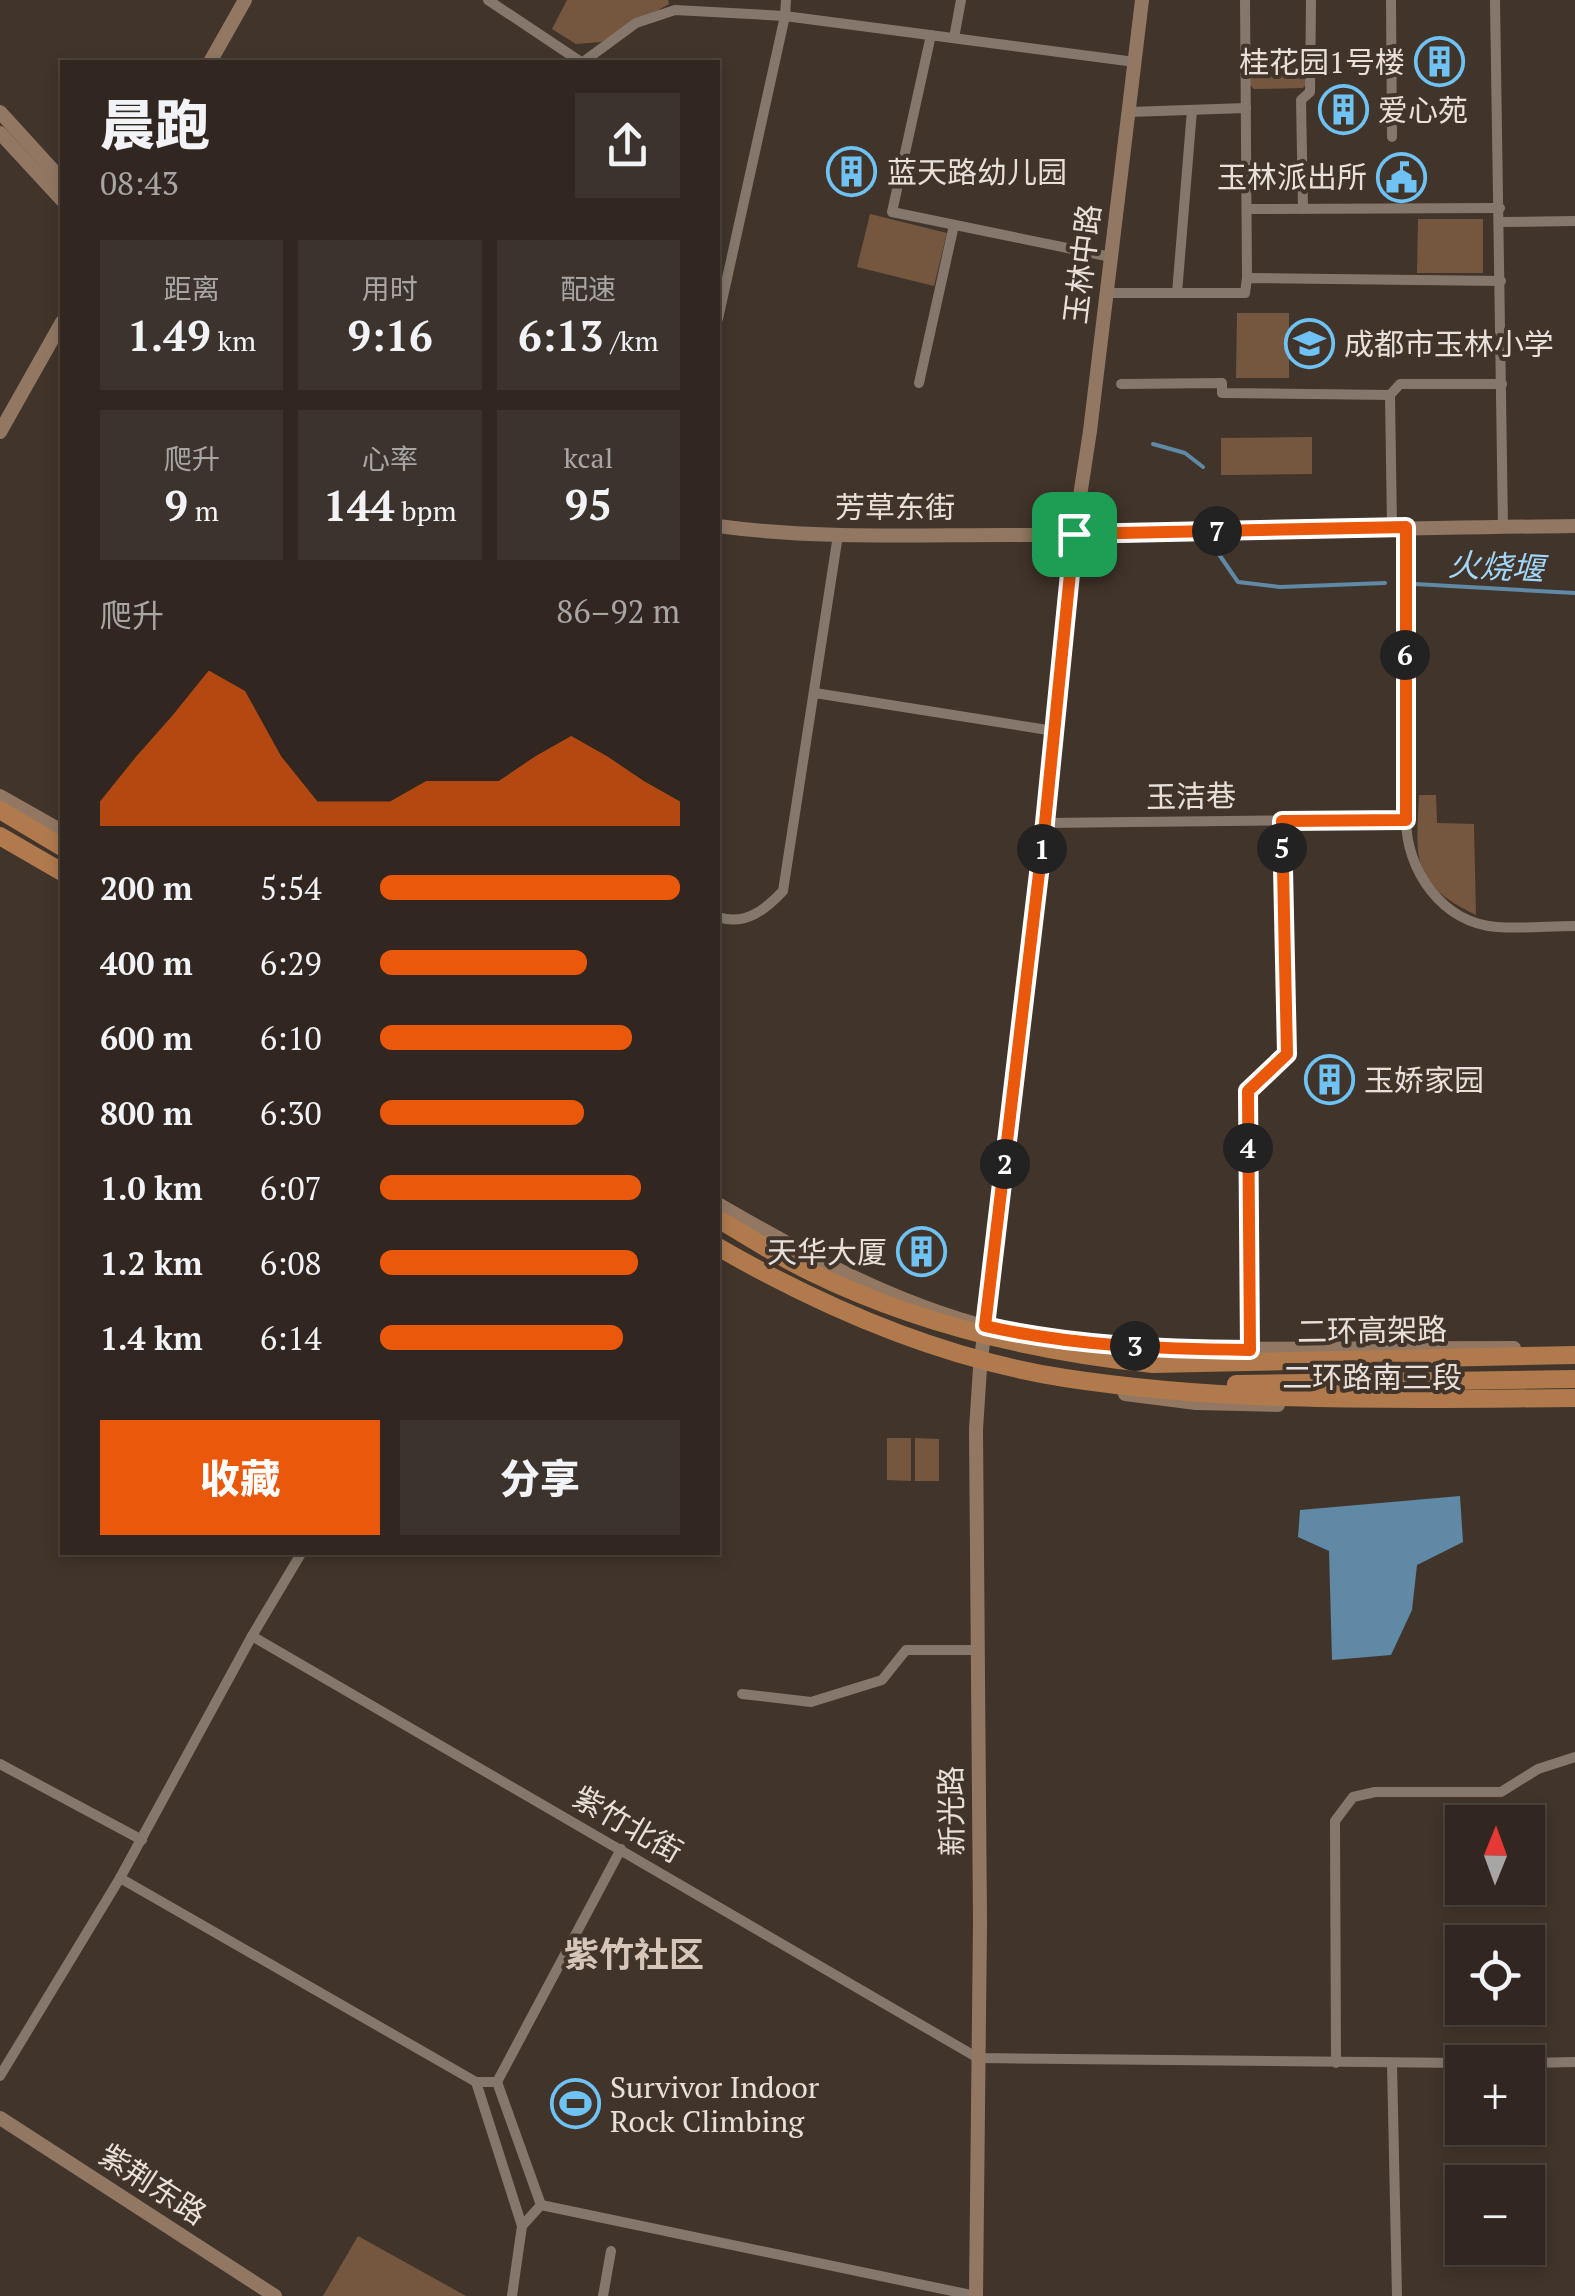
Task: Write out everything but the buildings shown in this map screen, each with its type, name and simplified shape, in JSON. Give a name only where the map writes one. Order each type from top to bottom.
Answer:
[{"type":"highway","points":[[0,810],[60,846]]},
{"type":"highway","points":[[0,834],[60,870]]},
{"type":"highway","points":[[720,1220],[811,1272],[861,1293],[967,1330],[1092,1358],[1282,1370],[1575,1359]]},
{"type":"highway","points":[[720,1250],[828,1306],[937,1346],[1064,1378],[1237,1395],[1575,1401]]},
{"type":"highway","points":[[1061,1340],[1100,1352],[1152,1359],[1300,1364],[1575,1359]]},
{"type":"highway","points":[[1007,1374],[1102,1385],[1240,1390],[1575,1389]]},
{"type":"highway","points":[[1136,1385],[1575,1379]]},
{"type":"main road","points":[[211,60],[245,0]]},
{"type":"main road","name":"玉林中路","points":[[1045,823],[1074,534],[1142,0]]},
{"type":"main road","points":[[0,112],[60,178]]},
{"type":"main road","points":[[0,132],[60,198]]},
{"type":"main road","points":[[0,432],[60,326]]},
{"type":"main road","name":"芳草东街","points":[[720,526],[783,534],[838,535],[1575,526]]},
{"type":"main road","points":[[0,796],[60,830]]},
{"type":"main road","name":"新光路","points":[[976,2296],[980,1922],[976,1429],[1045,823]]},
{"type":"main road","name":"二环路南三段","points":[[720,1205],[822,1264],[985,1326],[1061,1340],[1171,1349],[1575,1347]]},
{"type":"main road","name":"二环路南三段","points":[[720,1250],[795,1295],[855,1323],[1007,1374],[1196,1402],[1575,1401]]},
{"type":"main road","points":[[1513,1389],[1575,1401]]},
{"type":"main road","name":"紫荆东路","points":[[0,2118],[275,2296]]},
{"type":"street","points":[[488,0],[579,60]]},
{"type":"street","points":[[720,310],[786,0]]},
{"type":"street","points":[[954,38],[961,0]]},
{"type":"street","points":[[1107,293],[1245,293],[1245,0]]},
{"type":"street","points":[[1303,209],[1302,100],[1310,92],[1311,0]]},
{"type":"street","points":[[1391,0],[1392,137]]},
{"type":"street","points":[[1495,0],[1503,526]]},
{"type":"street","points":[[585,60],[636,23],[675,10],[785,16],[1135,62]]},
{"type":"street","points":[[931,35],[892,212],[1111,257]]},
{"type":"street","points":[[1128,112],[1246,108]]},
{"type":"street","points":[[1177,293],[1192,110]]},
{"type":"street","points":[[1247,209],[1500,208]]},
{"type":"street","points":[[1500,222],[1575,221]]},
{"type":"street","points":[[919,383],[954,225]]},
{"type":"street","points":[[1248,278],[1501,280]]},
{"type":"street","points":[[1121,384],[1222,383],[1222,393],[1390,395]]},
{"type":"street","points":[[1502,384],[1400,384],[1390,395],[1399,527],[1406,842],[1416,872],[1438,900],[1463,916],[1496,927],[1575,926]]},
{"type":"street","points":[[720,917],[729,920],[762,913],[783,891],[838,535]]},
{"type":"street","points":[[815,694],[1054,730]]},
{"type":"street","name":"玉洁巷","points":[[1045,823],[1406,820]]},
{"type":"street","points":[[1250,1350],[1248,1091],[1287,1054],[1282,821]]},
{"type":"street","points":[[0,2076],[142,1840],[300,1555]]},
{"type":"street","name":"紫竹北街","points":[[252,1636],[978,2058]]},
{"type":"street","points":[[742,1694],[811,1702],[882,1680],[906,1650],[977,1650]]},
{"type":"street","points":[[1336,2063],[1335,1821],[1353,1797],[1375,1792],[1501,1792],[1538,1769],[1575,1757]]},
{"type":"street","points":[[0,1764],[142,1840]]},
{"type":"street","points":[[541,2205],[497,2082],[621,1849]]},
{"type":"street","points":[[120,1878],[476,2082],[497,2082]]},
{"type":"street","points":[[978,2058],[1445,2062]]},
{"type":"street","points":[[1392,2062],[1397,2296]]},
{"type":"street","points":[[1545,2062],[1575,2062]]},
{"type":"street","points":[[476,2082],[522,2226],[512,2296]]},
{"type":"street","points":[[541,2205],[976,2296]]},
{"type":"street","points":[[522,2226],[541,2205]]},
{"type":"street","points":[[603,2296],[610,2250]]},
{"type":"shaded area","points":[[567,0],[668,0],[669,4],[601,42],[576,44],[552,29]]},
{"type":"shaded area","points":[[1302,50],[1308,56],[1307,83],[1303,88],[1254,89],[1250,85],[1250,56],[1254,51]]},
{"type":"shaded area","points":[[870,214],[947,233],[934,286],[857,267]]},
{"type":"shaded area","points":[[1418,219],[1483,219],[1483,273],[1417,273]]},
{"type":"shaded area","points":[[1237,313],[1289,313],[1289,378],[1236,378]]},
{"type":"shaded area","points":[[1312,437],[1312,474],[1221,475],[1221,438]]},
{"type":"shaded area","points":[[1419,795],[1436,795],[1437,823],[1474,824],[1476,915],[1439,892],[1422,868]]},
{"type":"shaded area","points":[[887,1438],[911,1438],[911,1481],[887,1480]]},
{"type":"shaded area","points":[[915,1438],[939,1439],[939,1481],[915,1481]]},
{"type":"shaded area","points":[[358,2236],[466,2296],[323,2296]]},
{"type":"water","points":[[1460,1496],[1463,1542],[1417,1565],[1412,1610],[1391,1655],[1332,1660],[1329,1551],[1298,1537],[1300,1510]]},
{"type":"waterway","name":"火烧堰","points":[[1153,444],[1185,453],[1203,467]]},
{"type":"waterway","name":"火烧堰","points":[[1216,550],[1238,582],[1280,587],[1385,583]]},
{"type":"waterway","name":"火烧堰","points":[[1415,584],[1575,593]]},
{"type":"place","name":"桂花园1号楼","points":[[1440,62]]},
{"type":"place","name":"爱心苑","points":[[1343,110]]},
{"type":"place","name":"蓝天路幼儿园","points":[[852,172]]},
{"type":"place","name":"玉林派出所","points":[[1402,177]]},
{"type":"place","name":"成都市玉林小学","points":[[1309,344]]},
{"type":"place","name":"玉娇家园","points":[[1329,1080]]},
{"type":"place","name":"天华大厦","points":[[922,1252]]},
{"type":"place","name":"Survivor Indoor Rock Climbing","points":[[575,2104]]},
{"type":"district","name":"紫竹社区","points":[[634,1954]]},
{"type":"route","points":[[1406,527],[1406,820],[1282,821],[1287,1054],[1248,1091],[1250,1350],[1088,1343],[1032,1337],[985,1326],[1045,823],[1074,534],[1406,527]]}]
